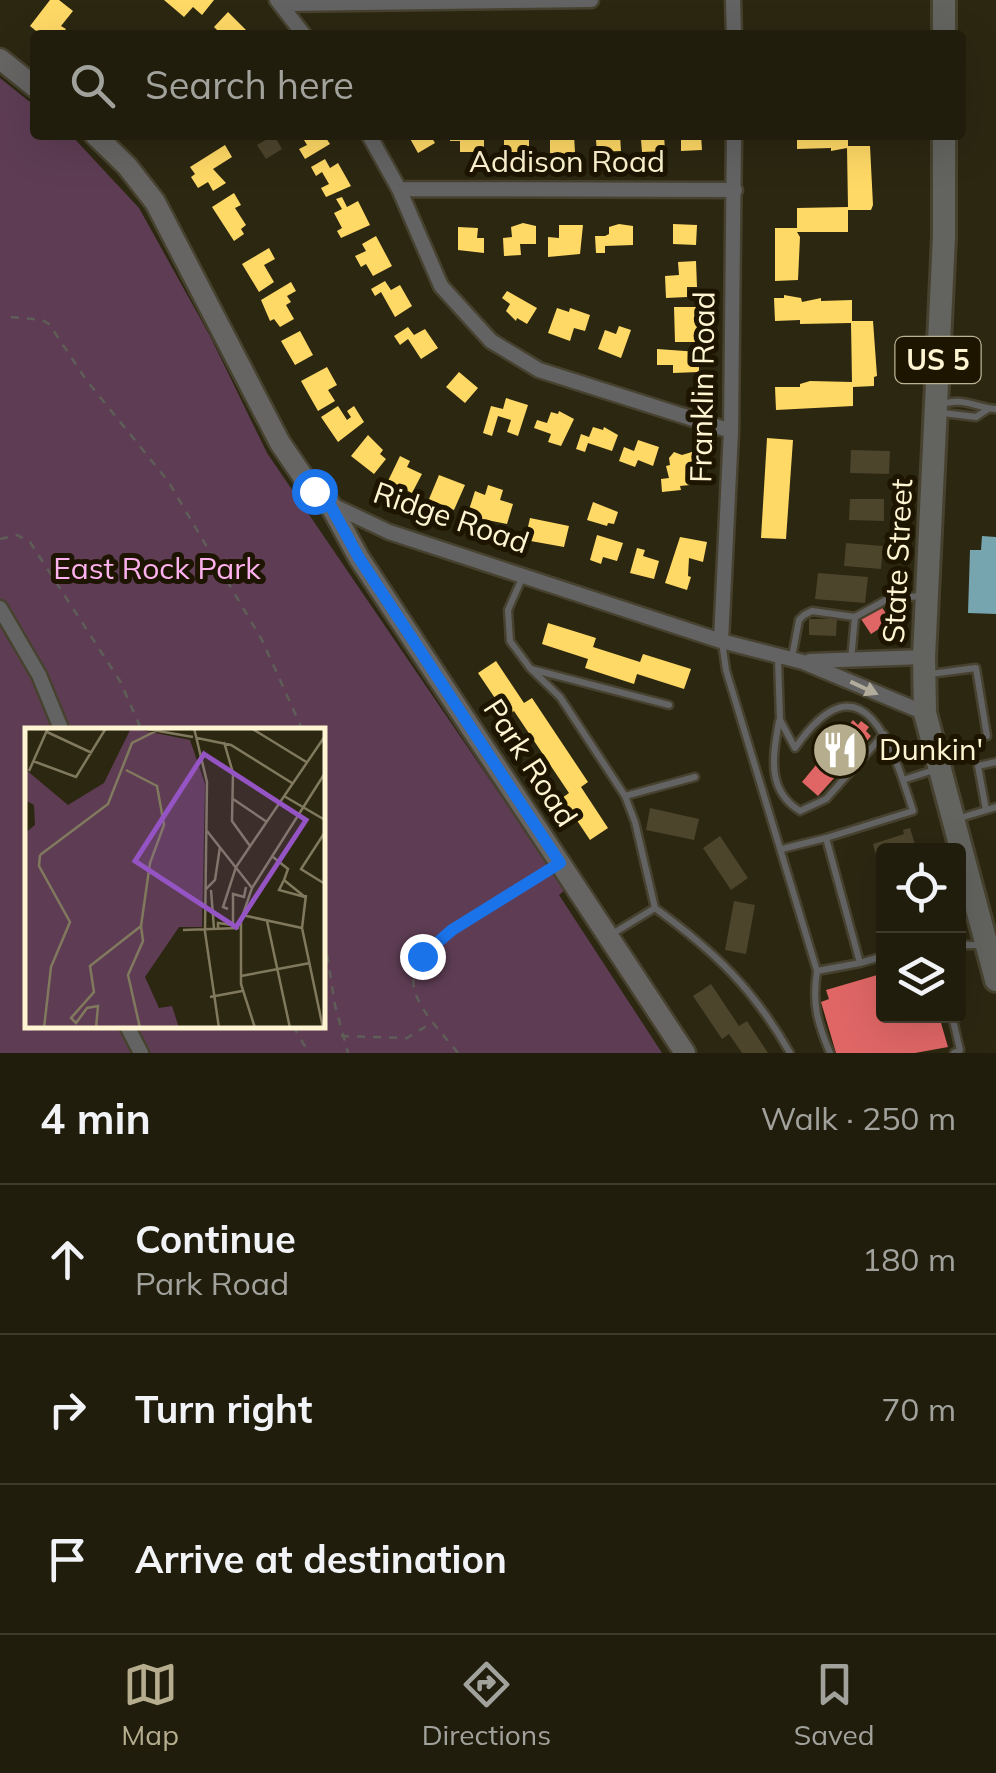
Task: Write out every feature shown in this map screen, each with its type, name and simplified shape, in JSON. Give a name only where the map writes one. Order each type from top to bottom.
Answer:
[{"type":"main road","points":[[944,0],[944,30]]},
{"type":"main road","points":[[0,59],[30,83]]},
{"type":"main road","name":"Ridge Road","points":[[100,140],[156,202],[280,444],[306,481],[329,503]]},
{"type":"main road","name":"State Street","points":[[944,140],[944,237],[925,713],[992,944],[996,980]]},
{"type":"main road","name":"Park Road","points":[[329,503],[359,558],[686,1053]]},
{"type":"street","points":[[279,2],[590,0]]},
{"type":"street","points":[[733,0],[734,30]]},
{"type":"street","points":[[279,2],[300,30]]},
{"type":"street","points":[[372,140],[399,188],[441,286],[491,341],[539,370],[731,431]]},
{"type":"street","name":"Franklin Road","points":[[722,641],[731,431],[734,140]]},
{"type":"street","name":"Addison Road","points":[[399,188],[734,190]]},
{"type":"street","name":"Ridge Road","points":[[329,503],[389,532],[722,641],[791,658],[925,713]]},
{"type":"street","points":[[0,608],[39,675],[61,728]]},
{"type":"street","name":"Ridge Road","points":[[791,658],[924,666]]},
{"type":"street","points":[[128,1028],[142,1053]]},
{"type":"lane","points":[[936,408],[950,401],[976,402],[992,409]]},
{"type":"lane","points":[[936,408],[950,416],[976,417],[992,409]]},
{"type":"lane","points":[[523,575],[508,610],[510,641],[530,668],[560,697],[625,796],[636,822],[655,908],[700,940],[738,978],[770,1017],[790,1053]]},
{"type":"lane","points":[[884,734],[826,800],[800,811],[786,802],[775,779],[774,748],[798,620],[812,612],[855,617],[899,596],[927,596]]},
{"type":"lane","points":[[851,660],[855,617]]},
{"type":"lane","points":[[722,641],[726,670],[818,971],[813,998],[820,1031],[830,1053]]},
{"type":"lane","points":[[924,666],[976,668],[987,736]]},
{"type":"lane","points":[[530,668],[669,705]]},
{"type":"lane","points":[[780,720],[796,748],[819,718],[835,706],[850,706],[871,718],[884,734],[914,811],[782,850]]},
{"type":"lane","points":[[986,810],[978,766],[996,762]]},
{"type":"lane","points":[[903,780],[940,768]]},
{"type":"lane","points":[[625,796],[695,777]]},
{"type":"lane","points":[[761,783],[775,779]]},
{"type":"lane","points":[[954,820],[996,807]]},
{"type":"lane","points":[[826,838],[860,963]]},
{"type":"lane","points":[[609,936],[655,908]]},
{"type":"lane","points":[[966,945],[992,944]]},
{"type":"lane","points":[[818,971],[876,958]]},
{"type":"lane","points":[[954,1023],[961,1052]]},
{"type":"path","points":[[11,318],[49,324],[88,381],[168,481],[262,640],[302,728]]},
{"type":"path","points":[[0,539],[17,535],[30,542],[120,681],[141,728]]},
{"type":"path","points":[[458,1053],[414,988],[414,972],[422,956],[452,930],[560,863]]},
{"type":"path","points":[[325,941],[341,1036],[348,1053]]},
{"type":"path","points":[[341,1036],[407,1038],[434,1022]]},
{"type":"path","points":[[294,1028],[309,1053]]},
{"type":"green space","name":"East Rock Park","points":[[0,78],[30,102],[30,140],[76,140],[139,208],[210,336],[267,453],[565,890],[559,895],[662,1053],[0,1053]]},
{"type":"building: Homes","points":[[50,0],[59,0],[73,11],[61,26],[65,30],[35,30],[30,26]]},
{"type":"building: Homes","points":[[164,0],[214,0],[202,15],[193,7],[184,17]]},
{"type":"building: Homes","points":[[228,12],[246,30],[217,30],[214,27]]},
{"type":"building: Homes","points":[[304,140],[327,140],[330,144],[305,159],[299,149],[307,145]]},
{"type":"building: Homes","points":[[411,140],[433,140],[435,143],[418,153]]},
{"type":"building: Homes","points":[[484,140],[484,152],[460,152],[460,141],[450,141]]},
{"type":"building: Homes","points":[[504,140],[529,140],[529,152],[504,152]]},
{"type":"building: Homes","points":[[550,140],[574,140],[575,152],[550,153]]},
{"type":"building: Homes","points":[[596,140],[620,140],[621,151],[597,152]]},
{"type":"building: Homes","points":[[641,140],[664,140],[665,151],[642,152]]},
{"type":"building: Homes","points":[[681,140],[701,140],[702,150],[681,151]]},
{"type":"building: Homes","points":[[797,140],[848,140],[848,146],[870,146],[873,205],[871,210],[848,210],[848,232],[797,232],[798,280],[775,281],[775,228],[797,228],[797,208],[848,207],[847,148],[797,149]]},
{"type":"building: Homes","points":[[225,145],[232,157],[213,169],[226,183],[213,191],[208,182],[198,188],[190,167]]},
{"type":"building: Homes","points":[[325,159],[330,168],[338,163],[351,186],[326,197],[321,188],[329,184],[322,172],[316,176],[311,167]]},
{"type":"building: Homes","points":[[234,193],[241,205],[235,208],[246,225],[241,229],[244,234],[234,241],[212,207]]},
{"type":"building: Homes","points":[[342,197],[347,207],[358,201],[370,225],[341,238],[337,231],[342,228],[334,213],[342,209],[336,199]]},
{"type":"building: Homes","points":[[523,223],[536,226],[536,244],[520,244],[521,255],[504,256],[503,238],[512,237],[511,227]]},
{"type":"building: Homes","points":[[673,224],[697,225],[696,245],[673,244]]},
{"type":"building: Homes","points":[[559,225],[583,225],[580,254],[548,257],[548,237],[559,238]]},
{"type":"building: Homes","points":[[633,226],[633,245],[605,246],[605,253],[596,253],[595,236],[609,234],[609,227]]},
{"type":"building: Homes","points":[[458,227],[478,228],[477,238],[484,238],[484,253],[458,250]]},
{"type":"building: Homes","points":[[376,236],[392,266],[373,276],[355,256],[366,251],[362,244]]},
{"type":"building: Homes","points":[[269,248],[275,259],[264,265],[274,282],[259,292],[242,264]]},
{"type":"building: Homes","points":[[696,261],[697,287],[687,287],[687,297],[666,298],[665,276],[679,275],[678,262]]},
{"type":"building: Homes","points":[[385,281],[391,290],[400,285],[412,306],[395,317],[381,292],[375,296],[371,289]]},
{"type":"building: Homes","points":[[291,282],[296,291],[287,296],[291,302],[286,305],[294,319],[280,327],[274,319],[270,321],[261,300]]},
{"type":"building: Homes","points":[[507,291],[537,308],[527,324],[517,318],[516,321],[506,311],[510,304],[502,298]]},
{"type":"building: Homes","points":[[774,298],[801,298],[802,302],[821,298],[852,300],[852,321],[873,321],[877,376],[874,386],[853,387],[853,406],[776,410],[775,387],[800,387],[810,381],[852,382],[851,323],[775,321]]},
{"type":"building: Homes","points":[[674,307],[698,307],[699,342],[675,342]]},
{"type":"building: Homes","points":[[557,308],[590,315],[585,331],[574,328],[570,341],[548,333]]},
{"type":"building: Homes","points":[[619,326],[631,330],[621,358],[598,349],[605,330],[616,334]]},
{"type":"building: Homes","points":[[408,327],[414,335],[425,329],[438,348],[421,359],[408,339],[400,345],[394,336]]},
{"type":"building: Homes","points":[[300,331],[313,355],[295,365],[281,341]]},
{"type":"building: Homes","points":[[657,349],[699,352],[699,372],[673,373],[673,365],[657,365]]},
{"type":"building: Homes","points":[[327,367],[337,385],[328,390],[335,401],[318,411],[301,381]]},
{"type":"building: Homes","points":[[459,372],[478,388],[465,403],[446,387]]},
{"type":"building: Homes","points":[[506,398],[528,405],[518,436],[507,432],[511,420],[498,416],[492,436],[483,433],[491,406],[503,409]]},
{"type":"building: Homes","points":[[338,406],[347,420],[351,417],[347,411],[354,406],[364,422],[338,442],[321,417]]},
{"type":"building: Homes","points":[[559,411],[574,419],[561,446],[548,442],[551,434],[534,428],[537,420],[547,423],[551,412]]},
{"type":"building: Homes","points":[[593,427],[604,427],[618,435],[612,451],[588,443],[585,452],[576,449],[581,434],[589,437]]},
{"type":"building: Homes","points":[[368,435],[386,459],[374,474],[351,456]]},
{"type":"building: Homes","points":[[767,438],[793,440],[786,539],[761,538]]},
{"type":"building: Homes","points":[[638,440],[659,447],[653,466],[638,460],[635,467],[619,461],[624,447],[634,451]]},
{"type":"building: Homes","points":[[674,452],[692,452],[698,471],[688,472],[690,485],[662,492],[661,479],[669,478],[666,466]]},
{"type":"building: Homes","points":[[400,456],[410,461],[407,467],[422,474],[412,493],[388,481]]},
{"type":"building: Homes","points":[[439,475],[465,485],[454,510],[429,499]]},
{"type":"building: Homes","points":[[488,485],[503,490],[500,500],[513,504],[507,524],[466,519],[475,491],[485,495]]},
{"type":"building: Homes","points":[[593,502],[618,512],[614,524],[607,526],[587,520]]},
{"type":"building: Homes","points":[[530,518],[569,526],[564,547],[525,540]]},
{"type":"building: Homes","points":[[597,535],[623,543],[617,561],[603,557],[601,564],[590,560]]},
{"type":"building: Homes","points":[[680,537],[707,542],[703,562],[689,558],[691,577],[687,590],[665,583]]},
{"type":"building: Homes","points":[[637,548],[645,550],[643,556],[659,561],[654,579],[630,573]]},
{"type":"building: Homes","points":[[548,623],[596,638],[593,647],[640,662],[643,654],[691,669],[684,689],[637,674],[634,684],[585,668],[588,659],[542,644]]},
{"type":"building: Homes","points":[[496,661],[524,703],[532,698],[588,782],[581,787],[608,828],[590,840],[562,798],[569,793],[514,711],[507,716],[478,673]]},
{"type":"building: Shops","points":[[881,606],[891,621],[871,634],[861,619]]},
{"type":"building: Shops","points":[[853,720],[869,727],[866,731],[871,736],[865,743],[868,746],[864,751],[861,748],[818,796],[802,782]]},
{"type":"building: Shops","points":[[876,975],[876,1023],[941,1023],[948,1047],[915,1053],[836,1053],[821,1002],[829,999],[826,990]]},
{"type":"building: Public","points":[[982,536],[996,537],[996,614],[968,613],[970,550],[981,550]]},
{"type":"building: Other","points":[[277,140],[282,149],[266,159],[257,145]]},
{"type":"building: Other","points":[[851,450],[890,451],[889,474],[850,473]]},
{"type":"building: Other","points":[[850,499],[884,499],[884,521],[849,520]]},
{"type":"building: Other","points":[[846,543],[883,546],[881,569],[844,566]]},
{"type":"building: Other","points":[[818,573],[868,577],[865,603],[815,599]]},
{"type":"building: Other","points":[[809,619],[837,619],[836,636],[809,635]]},
{"type":"building: Other","points":[[650,808],[699,819],[694,840],[646,830]]},
{"type":"building: Other","points":[[910,828],[915,843],[876,843],[904,834],[903,830]]},
{"type":"building: Other","points":[[720,836],[748,878],[731,890],[703,848]]},
{"type":"building: Other","points":[[734,901],[755,905],[746,954],[725,950]]},
{"type":"building: Other","points":[[711,984],[739,1026],[747,1021],[768,1053],[742,1053],[729,1034],[722,1039],[693,996]]},
{"type":"place","name":"Dunkin'","points":[[840,750]]},
{"type":"route","points":[[314,491],[329,503],[359,558],[560,863],[452,930],[422,956]]}]
